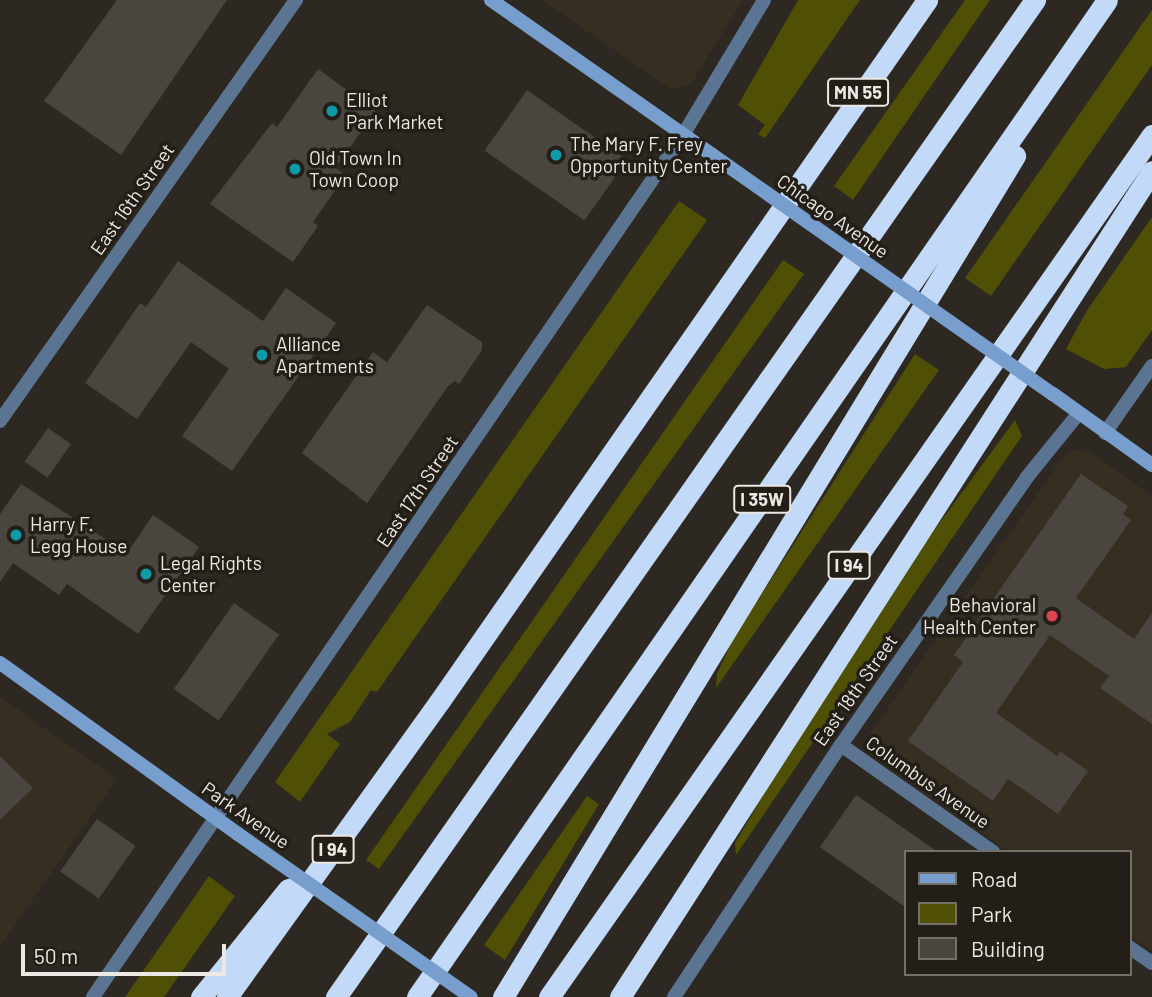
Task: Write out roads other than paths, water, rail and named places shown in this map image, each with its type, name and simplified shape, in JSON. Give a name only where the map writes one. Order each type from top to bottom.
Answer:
[{"type":"highway","name":"MN 55","points":[[799,184],[917,0]]},
{"type":"highway","name":"I 94","points":[[227,997],[439,702],[928,0]]},
{"type":"highway","name":"I 35W","points":[[417,997],[1108,0]]},
{"type":"highway","points":[[503,997],[1108,0]]},
{"type":"highway","points":[[336,997],[1033,2]]},
{"type":"highway","name":"I 94","points":[[549,997],[1152,135]]},
{"type":"highway","points":[[620,997],[1152,171]]},
{"type":"highway","points":[[201,997],[439,702]]},
{"type":"street","name":"East 16th Street","points":[[0,421],[296,0]]},
{"type":"street","name":"Chicago Avenue","points":[[491,0],[1152,465]]},
{"type":"street","name":"East 17th Street","points":[[93,997],[683,135],[764,0]]},
{"type":"street","points":[[1105,433],[1152,366]]},
{"type":"street","name":"East 18th Street","points":[[674,997],[841,745],[1027,477],[1079,413]]},
{"type":"street","name":"Park Avenue","points":[[0,663],[216,819],[471,997]]},
{"type":"street","name":"Columbus Avenue","points":[[841,745],[990,850]]},
{"type":"street","points":[[1131,948],[1152,963]]},
{"type":"place","name":"Elliot Park Market","points":[[332,111]]},
{"type":"place","name":"The Mary F. Frey Opportunity Center","points":[[556,155]]},
{"type":"place","name":"Old Town In Town Coop","points":[[295,169]]},
{"type":"place","name":"Alliance Apartments","points":[[262,355]]},
{"type":"place","name":"Harry F. Legg House","points":[[16,535]]},
{"type":"place","name":"Legal Rights Center","points":[[146,574]]},
{"type":"place","name":"Behavioral Health Center","points":[[1052,616]]}]
